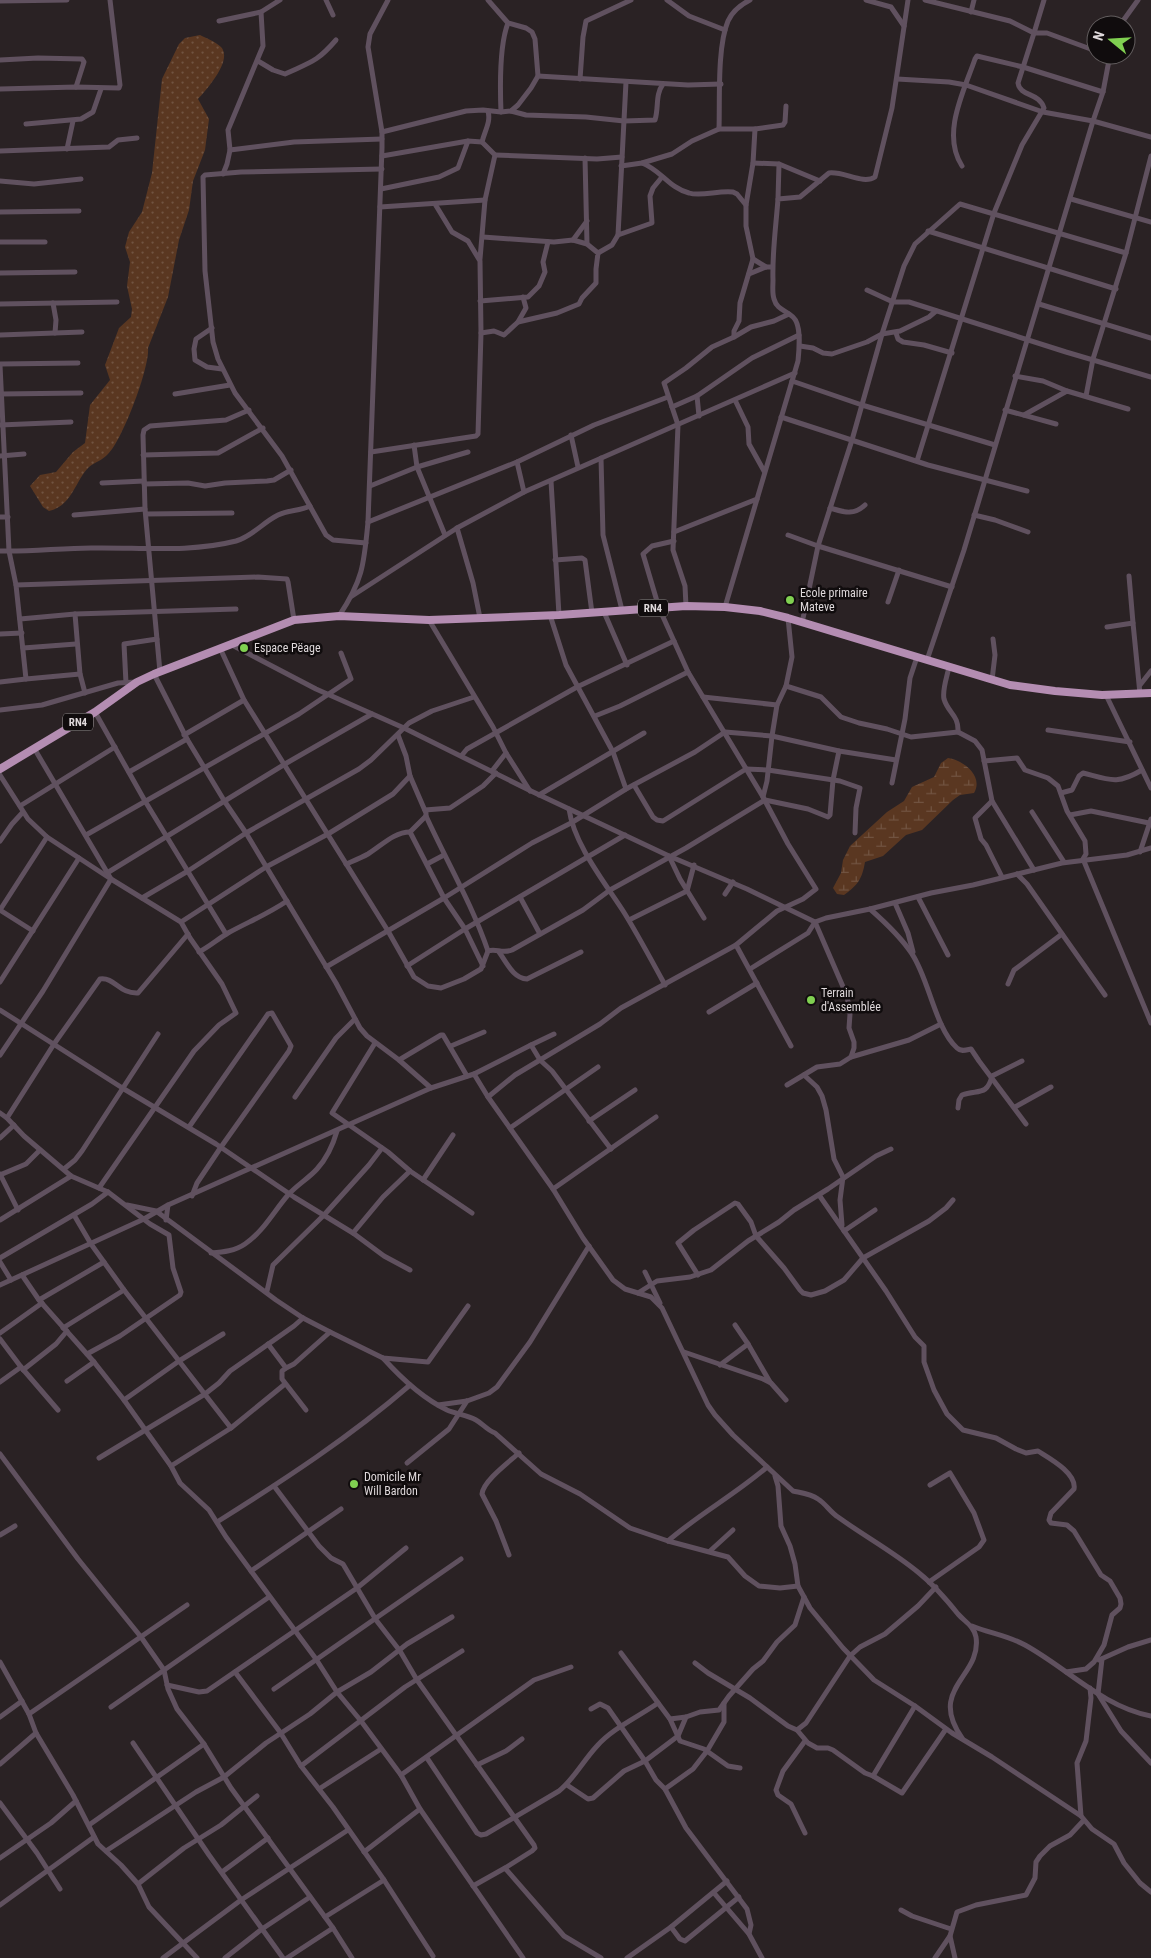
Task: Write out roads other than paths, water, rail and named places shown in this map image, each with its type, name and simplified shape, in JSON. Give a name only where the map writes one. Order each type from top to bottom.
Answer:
[{"type":"highway","name":"RN4","points":[[0,769],[95,712],[137,682],[220,647],[294,620],[338,616],[429,620],[559,615],[686,606],[725,607],[760,611],[788,618],[992,680],[1018,686],[1106,695],[1151,693]]},
{"type":"street","points":[[0,1],[67,0]]},
{"type":"street","points":[[0,89],[76,87],[116,89],[120,85],[110,0]]},
{"type":"street","points":[[219,21],[261,12],[280,0]]},
{"type":"street","points":[[326,0],[333,15]]},
{"type":"street","points":[[338,616],[352,596],[360,577],[368,522],[382,132],[368,47],[370,34],[388,0]]},
{"type":"street","points":[[382,132],[466,111],[490,110],[501,112],[511,110],[518,105],[538,76],[537,54],[532,32],[526,28],[508,23],[488,0]]},
{"type":"street","points":[[580,79],[586,21],[631,0]]},
{"type":"street","points":[[667,0],[689,16],[725,30]]},
{"type":"street","points":[[719,129],[720,84],[725,30],[736,10],[750,0]]},
{"type":"street","points":[[866,0],[891,8],[904,26]]},
{"type":"street","points":[[778,199],[800,197],[829,173],[836,172],[866,180],[871,180],[875,177],[888,127],[897,79],[908,0]]},
{"type":"street","points":[[925,0],[1010,21],[1034,33],[1047,34],[1086,48]]},
{"type":"street","points":[[970,12],[974,0]]},
{"type":"street","points":[[917,461],[994,214],[1022,145],[1043,112],[1042,103],[1038,98],[1018,88],[1018,83],[1044,0]]},
{"type":"street","points":[[1127,15],[1138,0]]},
{"type":"street","points":[[223,174],[230,150],[228,130],[263,46],[261,12]]},
{"type":"street","points":[[501,112],[504,36],[508,23]]},
{"type":"street","points":[[258,61],[273,70],[285,74],[321,57],[336,40]]},
{"type":"street","points":[[962,166],[956,153],[956,113],[977,56],[1023,67],[1103,92]]},
{"type":"street","points":[[0,60],[38,58],[82,59],[84,62],[76,87]]},
{"type":"street","points":[[927,660],[952,587],[1015,376],[1071,199],[1103,92],[1107,65]]},
{"type":"street","points":[[538,76],[663,84],[720,84]]},
{"type":"street","points":[[897,79],[949,82],[966,85],[1043,112],[1093,121],[1151,137]]},
{"type":"street","points":[[598,253],[612,246],[618,235],[626,82]]},
{"type":"street","points":[[511,110],[520,114],[655,120],[657,95],[663,84]]},
{"type":"street","points":[[26,124],[81,119],[93,112],[101,89]]},
{"type":"street","points":[[490,110],[501,103]]},
{"type":"street","points":[[518,105],[520,114]]},
{"type":"street","points":[[621,166],[642,163],[672,154],[692,141],[719,129],[755,129],[783,125],[785,122],[786,106]]},
{"type":"street","points":[[482,142],[484,131],[490,121],[490,110]]},
{"type":"street","points":[[68,149],[73,121]]},
{"type":"street","points":[[734,337],[734,331],[739,321],[740,303],[753,259],[746,226],[746,205],[753,163],[755,129]]},
{"type":"street","points":[[381,189],[439,177],[458,168],[470,141],[484,131]]},
{"type":"street","points":[[0,151],[109,148],[118,140],[137,138]]},
{"type":"street","points":[[230,150],[294,142],[382,139]]},
{"type":"street","points":[[382,156],[470,141],[482,142],[495,155],[584,158],[622,157]]},
{"type":"street","points":[[371,452],[478,435],[481,333],[480,261],[485,200],[495,155]]},
{"type":"street","points":[[1086,396],[1093,359],[1116,289],[1151,156]]},
{"type":"street","points":[[584,158],[587,244]]},
{"type":"street","points":[[642,163],[651,166],[672,186],[688,193],[733,192],[746,205]]},
{"type":"street","points":[[753,163],[779,164],[820,180]]},
{"type":"street","points":[[725,607],[764,471],[795,373],[800,346],[796,319],[778,307],[774,300],[769,267],[778,199],[779,164]]},
{"type":"street","points":[[366,543],[333,540],[326,535],[291,470],[263,428],[230,385],[222,369],[213,342],[205,264],[203,177],[205,175],[223,174],[382,169]]},
{"type":"street","points":[[618,235],[652,223],[650,196],[653,188],[662,177]]},
{"type":"street","points":[[0,181],[34,184],[81,179]]},
{"type":"street","points":[[1071,199],[1151,222]]},
{"type":"street","points":[[380,207],[485,200]]},
{"type":"street","points":[[435,204],[452,232],[468,241],[480,261]]},
{"type":"street","points":[[802,623],[818,546],[852,440],[892,302],[907,257],[915,244],[958,205],[964,205],[1126,253]]},
{"type":"street","points":[[0,212],[79,211]]},
{"type":"street","points":[[573,240],[587,221]]},
{"type":"street","points":[[928,231],[1116,289]]},
{"type":"street","points":[[483,237],[548,242],[573,240],[587,244],[598,253]]},
{"type":"street","points":[[0,242],[45,242]]},
{"type":"street","points":[[480,301],[523,297],[532,294],[545,272],[543,258],[548,242]]},
{"type":"street","points":[[518,322],[557,313],[579,304],[596,283],[598,253]]},
{"type":"street","points":[[753,259],[769,267]]},
{"type":"street","points":[[749,274],[769,267]]},
{"type":"street","points":[[0,273],[75,272]]},
{"type":"street","points":[[867,290],[892,302],[904,301],[1151,377]]},
{"type":"street","points":[[481,333],[494,331],[504,335],[518,322],[526,308],[523,297]]},
{"type":"street","points":[[0,304],[117,302]]},
{"type":"street","points":[[53,303],[56,320],[55,333]]},
{"type":"street","points":[[1039,304],[1064,310],[1151,338]]},
{"type":"street","points":[[800,346],[832,354],[867,342],[882,334],[896,333],[929,317],[936,311]]},
{"type":"street","points":[[686,606],[685,586],[674,554],[678,425],[663,386],[665,381],[686,368],[712,347],[751,327],[774,321],[789,314]]},
{"type":"street","points":[[212,328],[196,340],[195,360],[207,367],[222,369]]},
{"type":"street","points":[[0,335],[82,332]]},
{"type":"street","points":[[896,333],[898,339],[902,342],[952,353]]},
{"type":"street","points":[[672,407],[697,396],[752,358],[799,335]]},
{"type":"street","points":[[26,679],[16,585],[9,552],[6,486],[2,456],[0,364],[78,363]]},
{"type":"street","points":[[352,596],[380,579],[423,548],[524,492],[795,373]]},
{"type":"street","points":[[1015,376],[1043,381],[1067,391],[1128,409]]},
{"type":"street","points":[[792,381],[862,405],[995,445]]},
{"type":"street","points":[[175,394],[230,385]]},
{"type":"street","points":[[1024,415],[1067,391]]},
{"type":"street","points":[[1,394],[81,393]]},
{"type":"street","points":[[697,396],[699,416]]},
{"type":"street","points":[[368,522],[517,462],[570,435],[668,397]]},
{"type":"street","points":[[735,400],[748,427],[749,444],[764,471]]},
{"type":"street","points":[[249,410],[226,420],[150,426],[144,430],[145,512],[157,639],[157,673],[186,737],[287,901],[363,1033],[399,1060],[431,1088]]},
{"type":"street","points":[[1005,410],[1056,424]]},
{"type":"street","points":[[781,417],[917,461],[1027,492]]},
{"type":"street","points":[[2,425],[71,422]]},
{"type":"street","points":[[143,455],[218,453],[263,428]]},
{"type":"street","points":[[570,435],[578,467]]},
{"type":"street","points":[[414,445],[416,467],[445,536]]},
{"type":"street","points":[[370,486],[416,467],[468,452]]},
{"type":"street","points":[[2,456],[24,454]]},
{"type":"street","points":[[601,458],[603,535],[622,610]]},
{"type":"street","points":[[517,462],[524,492]]},
{"type":"street","points":[[102,482],[188,483],[206,486],[274,480],[291,470]]},
{"type":"street","points":[[551,481],[559,615]]},
{"type":"street","points":[[0,486],[6,486]]},
{"type":"street","points":[[674,532],[757,499]]},
{"type":"street","points":[[830,508],[849,513],[860,510],[865,505]]},
{"type":"street","points":[[0,551],[59,548],[167,549],[204,546],[234,541],[252,535],[275,516],[310,506]]},
{"type":"street","points":[[74,515],[145,512],[232,514]]},
{"type":"street","points":[[974,515],[1028,532]]},
{"type":"street","points":[[0,517],[8,517]]},
{"type":"street","points":[[457,528],[473,583],[480,618]]},
{"type":"street","points":[[788,535],[952,587]]},
{"type":"street","points":[[488,1097],[515,1075],[600,1024],[621,1008],[736,945],[771,915],[803,899],[816,889],[688,672],[659,608],[643,554],[652,546],[674,541]]},
{"type":"street","points":[[555,560],[582,558],[585,560],[592,613]]},
{"type":"street","points":[[888,602],[900,570]]},
{"type":"street","points":[[1130,576],[1140,694]]},
{"type":"street","points":[[16,585],[258,577],[287,580],[294,620]]},
{"type":"street","points":[[20,619],[75,614],[236,609]]},
{"type":"street","points":[[604,612],[627,665]]},
{"type":"street","points":[[75,614],[76,644],[85,693]]},
{"type":"street","points":[[550,615],[563,657],[577,687],[595,716],[613,752],[626,789]]},
{"type":"street","points":[[764,798],[777,705],[786,686],[792,656],[788,618]]},
{"type":"street","points":[[429,620],[530,791]]},
{"type":"street","points":[[1107,627],[1133,623]]},
{"type":"street","points":[[0,634],[22,633]]},
{"type":"street","points":[[126,683],[124,644],[157,639]]},
{"type":"street","points":[[992,680],[995,655],[993,639]]},
{"type":"street","points":[[462,755],[467,749],[577,687],[627,665],[674,641]]},
{"type":"street","points":[[23,648],[76,644]]},
{"type":"street","points":[[230,644],[329,694],[462,755],[530,791],[669,856],[733,882],[815,922],[847,996],[850,1014],[849,1028],[854,1045],[850,1057]]},
{"type":"street","points":[[220,647],[244,700],[307,799],[414,977],[421,983],[441,988],[464,979],[483,966],[488,951],[468,900],[444,855],[410,776],[406,756],[398,735]]},
{"type":"street","points":[[86,835],[299,714],[352,678],[341,653]]},
{"type":"street","points":[[892,783],[905,719],[910,678],[917,657]]},
{"type":"street","points":[[949,667],[944,699],[957,718],[958,732]]},
{"type":"street","points":[[1140,685],[1151,671]]},
{"type":"street","points":[[595,716],[620,706],[688,672]]},
{"type":"street","points":[[0,682],[80,674]]},
{"type":"street","points":[[0,710],[42,705],[126,683],[137,682]]},
{"type":"street","points":[[786,686],[814,694],[825,700],[843,718],[911,737],[958,732],[975,741],[982,750],[992,801],[1032,871]]},
{"type":"street","points":[[1106,695],[1151,788]]},
{"type":"street","points":[[703,696],[777,705]]},
{"type":"street","points":[[142,898],[246,833],[359,769],[417,717],[474,698]]},
{"type":"street","points":[[129,772],[244,700]]},
{"type":"street","points":[[95,712],[145,801],[226,934]]},
{"type":"street","points":[[107,873],[285,764],[372,714]]},
{"type":"street","points":[[1048,730],[1130,742]]},
{"type":"street","points":[[326,968],[532,843],[571,823],[626,789],[695,752],[725,732],[772,736],[839,751],[896,760]]},
{"type":"street","points":[[539,795],[644,733]]},
{"type":"street","points":[[20,806],[115,747]]},
{"type":"street","points":[[34,748],[111,879]]},
{"type":"street","points":[[488,951],[512,950],[583,910],[610,890],[764,798],[830,816],[833,780],[839,751]]},
{"type":"street","points":[[346,864],[366,855],[402,832],[410,832],[426,813],[450,808],[483,786],[506,753]]},
{"type":"street","points":[[984,761],[1017,758],[1025,770],[1054,781],[1061,793],[1066,811],[1085,841],[1086,854],[1083,859]]},
{"type":"street","points":[[634,785],[653,817],[663,821],[746,769],[768,770],[840,780],[860,788],[856,808],[855,833]]},
{"type":"street","points":[[1061,793],[1072,790],[1079,776],[1083,773],[1124,780],[1142,770]]},
{"type":"street","points":[[0,775],[32,824],[47,837],[181,922],[199,952],[222,984],[236,1013],[219,1024],[194,1051],[164,1096],[154,1106],[100,1188]]},
{"type":"street","points":[[181,922],[266,867],[328,834],[393,794],[410,776]]},
{"type":"street","points":[[992,801],[975,818],[981,839],[1002,877]]},
{"type":"street","points":[[569,809],[571,823],[589,857],[666,984]]},
{"type":"street","points":[[1070,815],[1091,811],[1150,821],[1140,852]]},
{"type":"street","points":[[0,841],[23,812]]},
{"type":"street","points":[[1032,812],[1064,862]]},
{"type":"street","points":[[410,832],[444,898],[465,929],[483,966]]},
{"type":"street","points":[[407,966],[465,929],[625,835]]},
{"type":"street","points":[[33,931],[0,910],[47,837]]},
{"type":"street","points":[[750,969],[764,958],[808,933],[815,922],[826,918],[1064,862],[1127,855],[1151,848]]},
{"type":"street","points":[[427,864],[444,855]]},
{"type":"street","points":[[669,856],[680,879],[704,918]]},
{"type":"street","points":[[0,982],[79,858]]},
{"type":"street","points":[[1083,859],[1151,1023]]},
{"type":"street","points":[[628,920],[687,891],[694,865]]},
{"type":"street","points":[[1027,884],[1032,871]]},
{"type":"street","points":[[1017,874],[1027,884],[1104,995]]},
{"type":"street","points":[[0,1055],[48,983],[111,879]]},
{"type":"street","points":[[725,894],[733,882]]},
{"type":"street","points":[[520,897],[540,934]]},
{"type":"street","points":[[918,897],[948,955]]},
{"type":"street","points":[[199,952],[214,944],[226,934],[270,913],[287,901]]},
{"type":"street","points":[[895,903],[910,940],[913,955]]},
{"type":"street","points":[[870,909],[887,924],[913,955],[942,1024],[957,1048],[963,1050],[971,1048],[973,1050],[979,1061],[1026,1124]]},
{"type":"street","points":[[7,1118],[54,1044],[100,979],[109,980],[123,991],[131,994],[138,993],[188,934]]},
{"type":"street","points":[[1008,984],[1014,970],[1062,934]]},
{"type":"street","points":[[904,943],[910,940]]},
{"type":"street","points":[[736,945],[791,1046]]},
{"type":"street","points":[[499,952],[515,975],[527,979],[581,952]]},
{"type":"street","points":[[709,1012],[757,983]]},
{"type":"street","points":[[0,1010],[124,1089],[189,1126],[289,1194],[353,1233],[384,1256],[410,1270]]},
{"type":"street","points":[[189,1126],[263,1020],[268,1014],[272,1013],[291,1046],[197,1183],[192,1196]]},
{"type":"street","points":[[295,1097],[336,1038],[355,1019]]},
{"type":"street","points":[[787,1084],[820,1066],[840,1064],[850,1057],[909,1040],[942,1024]]},
{"type":"street","points":[[451,1046],[484,1032]]},
{"type":"street","points":[[64,1169],[82,1151],[158,1034]]},
{"type":"street","points":[[0,1285],[144,1219],[168,1205],[192,1196],[431,1088],[474,1074],[554,1034]]},
{"type":"street","points":[[399,1060],[441,1035],[446,1037],[467,1076]]},
{"type":"street","points":[[375,1043],[332,1111],[333,1115],[382,1148],[410,1171],[472,1214]]},
{"type":"street","points":[[531,1045],[540,1060],[552,1071],[611,1149]]},
{"type":"street","points":[[958,1108],[962,1095],[987,1089],[992,1076],[1022,1060]]},
{"type":"street","points":[[510,1128],[598,1066]]},
{"type":"street","points":[[474,1074],[553,1189],[589,1246],[619,1286],[651,1297],[662,1308]]},
{"type":"street","points":[[804,1075],[817,1086],[828,1116],[834,1159],[843,1178],[840,1200],[843,1229]]},
{"type":"street","points":[[1015,1107],[1051,1087]]},
{"type":"street","points":[[589,1121],[635,1090]]},
{"type":"street","points":[[0,1113],[71,1176],[108,1192],[169,1235],[172,1263],[181,1293],[120,1336],[87,1354]]},
{"type":"street","points":[[553,1189],[586,1164],[656,1117]]},
{"type":"street","points":[[0,1138],[14,1125]]},
{"type":"street","points":[[211,1253],[230,1251],[244,1245],[267,1223],[289,1194],[318,1168],[333,1145],[337,1131]]},
{"type":"street","points":[[423,1180],[453,1135]]},
{"type":"street","points":[[267,1291],[274,1266],[370,1165],[382,1148]]},
{"type":"street","points":[[638,1293],[651,1284],[662,1280],[704,1274],[806,1202],[876,1156],[891,1149]]},
{"type":"street","points":[[18,1210],[0,1175],[26,1164],[40,1150]]},
{"type":"street","points":[[353,1233],[383,1197],[410,1171]]},
{"type":"street","points":[[0,1220],[71,1176]]},
{"type":"street","points":[[10,1280],[0,1260],[108,1192]]},
{"type":"street","points":[[819,1195],[863,1258],[914,1337],[924,1346],[924,1362],[934,1390],[947,1414],[963,1430],[996,1438],[1016,1449],[1026,1452],[1040,1452],[1065,1470],[1074,1482],[1074,1489],[1051,1513],[1048,1520],[1051,1523],[1067,1525],[1074,1531],[1101,1575],[1110,1581],[1120,1598],[1121,1604],[1120,1608],[1112,1615],[1104,1645],[1094,1662],[1086,1669],[1066,1672]]},
{"type":"street","points":[[698,1275],[678,1245],[694,1230],[736,1203],[751,1222],[756,1236],[800,1290],[811,1295],[825,1291],[844,1280],[863,1258],[929,1221],[953,1200]]},
{"type":"street","points":[[126,1205],[156,1211],[211,1253],[303,1318],[383,1358],[410,1385],[438,1405],[458,1415],[476,1420],[541,1474],[580,1494],[630,1528],[668,1541],[728,1557],[745,1576],[759,1586],[780,1588],[798,1586]]},
{"type":"street","points":[[160,1230],[168,1221],[168,1205]]},
{"type":"street","points":[[843,1229],[875,1210]]},
{"type":"street","points":[[74,1214],[91,1244],[124,1290],[231,1428]]},
{"type":"street","points":[[438,1405],[467,1401],[489,1393],[498,1387],[530,1342],[589,1246]]},
{"type":"street","points":[[0,1333],[41,1302],[104,1262]]},
{"type":"street","points":[[645,1272],[708,1405],[733,1435],[793,1491],[807,1494],[820,1500],[837,1516],[908,1565],[936,1588],[971,1625],[1026,1645],[1098,1694],[1116,1704],[1151,1716]]},
{"type":"street","points":[[22,1275],[41,1302],[94,1362],[124,1400],[171,1466],[180,1483],[209,1510],[226,1538],[316,1659],[337,1692],[401,1775],[420,1810],[523,1958]]},
{"type":"street","points":[[0,1382],[56,1344],[65,1330],[124,1290]]},
{"type":"street","points":[[383,1358],[428,1362],[468,1306]]},
{"type":"street","points":[[99,1458],[205,1394],[220,1383],[230,1371],[303,1318]]},
{"type":"street","points":[[735,1325],[771,1383],[786,1400]]},
{"type":"street","points":[[306,1410],[285,1384],[281,1373],[330,1332]]},
{"type":"street","points":[[124,1400],[179,1361],[223,1334]]},
{"type":"street","points":[[0,1339],[58,1410]]},
{"type":"street","points":[[268,1344],[286,1368]]},
{"type":"street","points":[[720,1364],[748,1344]]},
{"type":"street","points":[[684,1352],[771,1383]]},
{"type":"street","points":[[67,1382],[94,1362]]},
{"type":"street","points":[[171,1466],[231,1428],[285,1384]]},
{"type":"street","points":[[216,1522],[274,1486],[376,1414],[410,1385]]},
{"type":"street","points":[[407,1463],[444,1434],[467,1401]]},
{"type":"street","points":[[0,1454],[78,1559],[141,1637],[164,1670],[167,1685],[177,1709],[204,1744],[224,1776],[333,1928],[352,1958]]},
{"type":"street","points":[[509,1555],[496,1521],[482,1494],[482,1490],[494,1476],[519,1454]]},
{"type":"street","points":[[668,1541],[767,1467]]},
{"type":"street","points":[[774,1473],[778,1486],[781,1526],[790,1546],[798,1586],[810,1608],[850,1656],[874,1680],[1083,1818],[1098,1833],[1114,1844],[1124,1863],[1140,1883],[1151,1892]]},
{"type":"street","points":[[929,1582],[979,1547],[984,1540],[974,1513],[950,1473],[930,1484]]},
{"type":"street","points":[[274,1486],[319,1546],[331,1558],[344,1564],[376,1620],[400,1651],[417,1680],[534,1848],[505,1868],[473,1886]]},
{"type":"street","points":[[251,1571],[341,1509]]},
{"type":"street","points":[[0,1535],[15,1526]]},
{"type":"street","points":[[710,1551],[733,1530]]},
{"type":"street","points":[[167,1685],[203,1692],[357,1588],[406,1548]]},
{"type":"street","points":[[274,1689],[376,1620],[461,1559]]},
{"type":"street","points":[[797,1730],[810,1716],[850,1656],[860,1647],[885,1634],[936,1588]]},
{"type":"street","points":[[110,1707],[269,1597]]},
{"type":"street","points":[[670,1719],[719,1710],[753,1669],[763,1661],[777,1642],[795,1625],[804,1597]]},
{"type":"street","points":[[29,1714],[187,1605]]},
{"type":"street","points":[[106,1851],[224,1776],[280,1732],[310,1714],[337,1692],[371,1672],[407,1644],[452,1617]]},
{"type":"street","points":[[962,1738],[953,1723],[950,1702],[953,1689],[974,1654],[976,1639],[971,1625]]},
{"type":"street","points":[[1094,1662],[1128,1647],[1151,1640]]},
{"type":"street","points":[[301,1766],[417,1680],[462,1651]]},
{"type":"street","points":[[621,1653],[670,1719],[682,1743],[700,1747],[728,1766],[740,1768]]},
{"type":"street","points":[[1102,1659],[1098,1694],[1121,1731],[1151,1763]]},
{"type":"street","points":[[0,1662],[2,1670],[22,1701],[36,1733],[76,1801],[94,1837],[138,1884],[149,1906],[197,1958]]},
{"type":"street","points":[[695,1663],[797,1730],[805,1741],[812,1746],[833,1750],[865,1773],[902,1793],[946,1729]]},
{"type":"street","points":[[401,1775],[534,1680],[571,1667]]},
{"type":"street","points":[[235,1672],[280,1732],[301,1766],[384,1880],[433,1956]]},
{"type":"street","points":[[955,1958],[950,1936],[955,1915],[965,1908],[1026,1895],[1035,1878],[1036,1862],[1040,1856],[1050,1846],[1073,1832],[1083,1818],[1077,1763],[1086,1741],[1091,1703],[1090,1688]]},
{"type":"street","points":[[0,1717],[22,1701]]},
{"type":"street","points":[[427,1758],[477,1833],[481,1835],[486,1834],[544,1801],[566,1785],[598,1745],[621,1726],[658,1703]]},
{"type":"street","points":[[665,1789],[693,1769],[707,1751],[724,1722],[724,1703]]},
{"type":"street","points":[[591,1709],[600,1704],[608,1708],[621,1726],[656,1780],[665,1789],[686,1828],[739,1897],[749,1914],[751,1925],[749,1934]]},
{"type":"street","points":[[873,1776],[914,1706]]},
{"type":"street","points":[[566,1785],[588,1799],[592,1798],[624,1771],[645,1761],[678,1736],[686,1717]]},
{"type":"street","points":[[0,1764],[36,1733]]},
{"type":"street","points":[[477,1765],[506,1751],[522,1739]]},
{"type":"street","points":[[805,1741],[784,1772],[776,1790],[778,1795],[791,1804],[805,1833]]},
{"type":"street","points":[[133,1743],[282,1958]]},
{"type":"street","points":[[89,1825],[204,1744]]},
{"type":"street","points":[[319,1789],[381,1749]]},
{"type":"street","points":[[138,1884],[198,1839],[221,1825],[257,1796]]},
{"type":"street","points":[[0,1858],[51,1823],[76,1801]]},
{"type":"street","points":[[1,1807],[26,1839],[60,1889]]},
{"type":"street","points":[[364,1852],[420,1810]]},
{"type":"street","points":[[163,1958],[242,1900],[348,1830]]},
{"type":"street","points":[[0,1905],[94,1837]]},
{"type":"street","points":[[222,1872],[268,1838]]},
{"type":"street","points":[[505,1868],[564,1936],[602,1958]]},
{"type":"street","points":[[325,1918],[384,1880]]},
{"type":"street","points":[[627,1958],[671,1927],[727,1881]]},
{"type":"street","points":[[714,1893],[749,1934],[762,1958]]},
{"type":"street","points":[[225,1958],[262,1929],[310,1897]]},
{"type":"street","points":[[671,1927],[680,1939],[685,1941],[724,1907],[739,1897]]},
{"type":"street","points":[[901,1910],[912,1916],[951,1929]]},
{"type":"street","points":[[287,1958],[333,1928]]},
{"type":"street","points":[[935,1958],[950,1936]]},
{"type":"place","name":"Ecole primaire Mateve","points":[[790,600]]},
{"type":"place","name":"Espace Pëage","points":[[244,648]]},
{"type":"place","name":"Terrain d'Assemblée","points":[[811,1000]]},
{"type":"place","name":"Domicile Mr Will Bardon","points":[[354,1484]]}]
